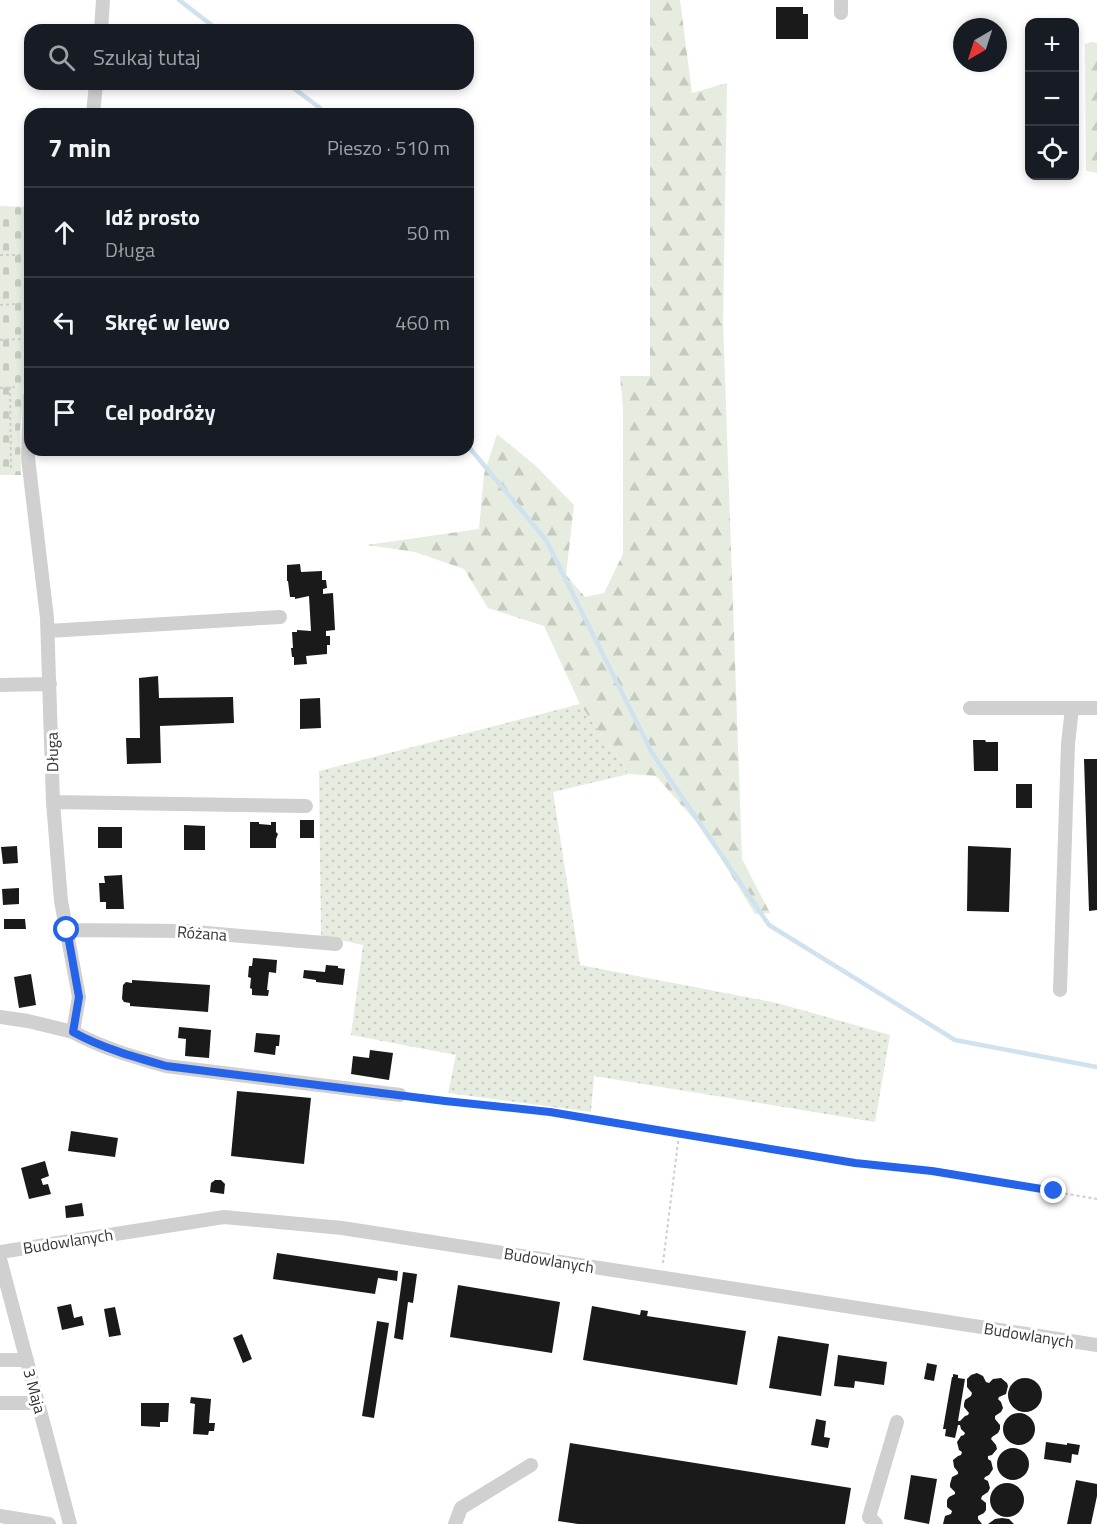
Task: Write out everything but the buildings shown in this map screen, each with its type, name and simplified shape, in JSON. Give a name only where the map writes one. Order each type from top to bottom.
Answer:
[{"type":"street","points":[[101,24],[102,0]]},
{"type":"street","points":[[94,108],[95,90]]},
{"type":"street","name":"Długa","points":[[28,456],[48,631],[53,802],[61,901],[79,997],[73,1032]]},
{"type":"street","points":[[48,631],[280,617]]},
{"type":"street","points":[[0,685],[50,684]]},
{"type":"street","points":[[970,708],[1097,708]]},
{"type":"street","points":[[1060,990],[1068,744],[1072,708]]},
{"type":"street","points":[[53,802],[306,806]]},
{"type":"street","name":"Różana","points":[[67,930],[183,931],[336,944]]},
{"type":"street","points":[[0,1017],[73,1032],[132,1056],[166,1066],[400,1095]]},
{"type":"street","name":"Budowlanych","points":[[0,1252],[224,1217],[342,1228],[1097,1346]]},
{"type":"street","name":"3 Maja","points":[[0,1259],[70,1524]]},
{"type":"street","points":[[0,1360],[27,1360]]},
{"type":"street","points":[[0,1403],[38,1403]]},
{"type":"street","points":[[876,1524],[869,1517],[897,1422]]},
{"type":"street","points":[[456,1524],[460,1509],[531,1465]]},
{"type":"street","points":[[0,1516],[49,1524]]},
{"type":"path","points":[[0,255],[24,255]]},
{"type":"path","points":[[0,306],[24,304]]},
{"type":"path","points":[[0,340],[21,339]]},
{"type":"path","points":[[0,387],[10,387],[24,392]]},
{"type":"path","points":[[10,387],[11,469]]},
{"type":"path","points":[[400,1095],[550,1112],[843,1161],[932,1171],[1097,1199]]},
{"type":"path","points":[[662,1278],[680,1133]]},
{"type":"green space","points":[[650,0],[680,0],[692,93],[727,83],[723,322],[742,859],[770,913],[755,914],[705,832],[656,776],[629,774],[580,704],[544,626],[488,608],[464,569],[415,552],[367,545],[479,529],[484,474],[497,434],[536,466],[574,505],[566,575],[585,597],[604,593],[623,554],[623,408],[620,376],[650,376]]},
{"type":"green space","points":[[1097,43],[1097,173],[1086,171],[1085,44]]},
{"type":"green space","points":[[0,206],[24,207],[24,388],[20,430],[21,475],[0,475]]},
{"type":"green space","points":[[580,704],[629,774],[553,792],[580,965],[777,1003],[890,1035],[875,1122],[594,1076],[591,1112],[448,1093],[456,1055],[351,1035],[363,945],[321,936],[319,771]]},
{"type":"waterway","points":[[179,0],[210,24]]},
{"type":"waterway","points":[[296,90],[320,108]]},
{"type":"waterway","points":[[474,453],[546,540],[652,753],[769,925],[955,1040],[1097,1067]]},
{"type":"route","points":[[67,930],[79,997],[73,1032],[132,1056],[166,1066],[550,1112],[855,1163],[932,1171],[1054,1191]]}]
